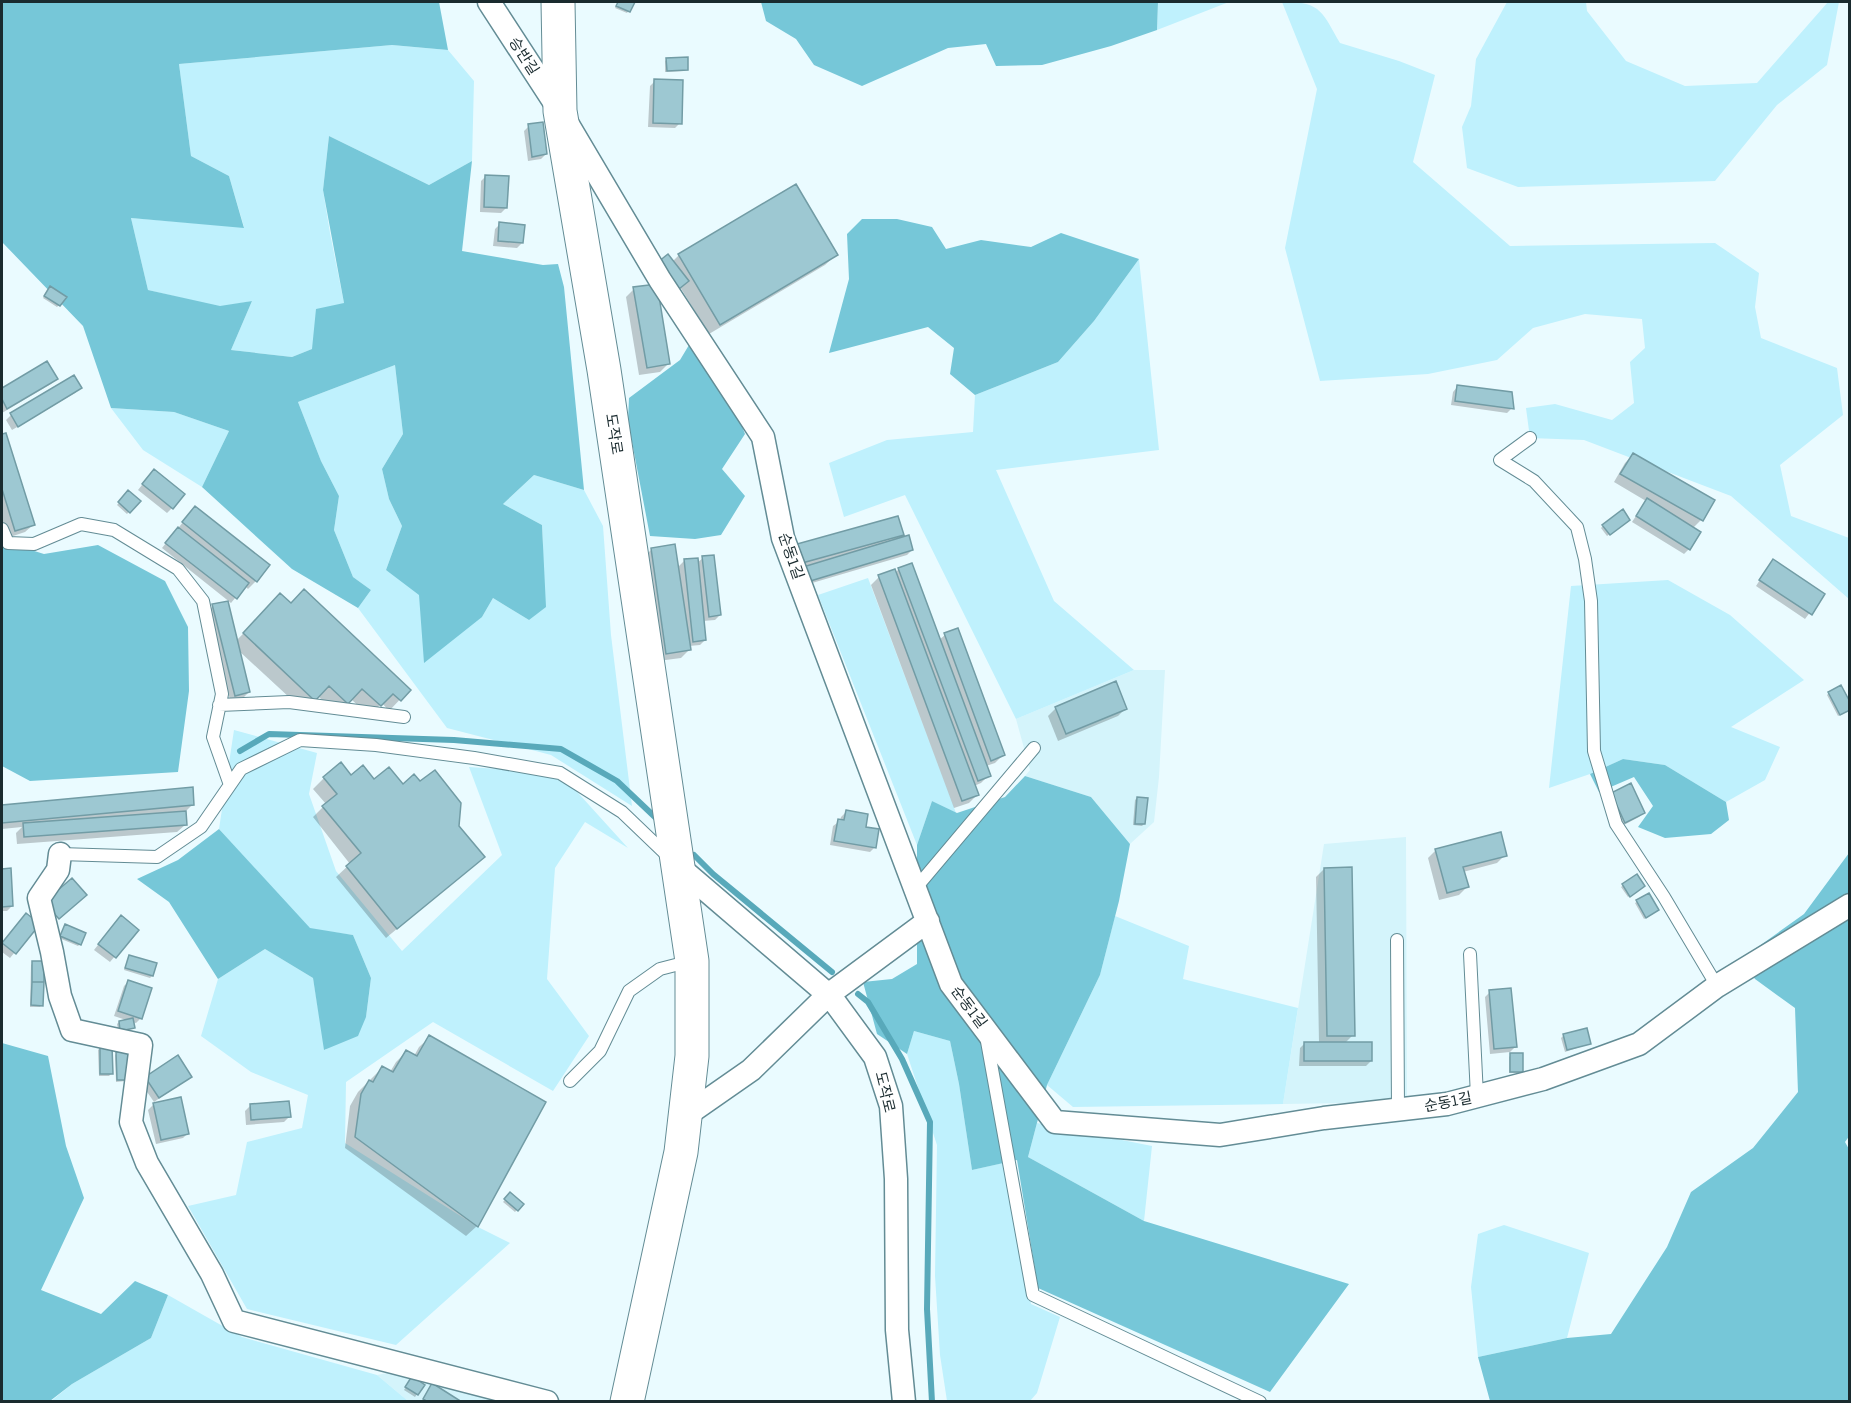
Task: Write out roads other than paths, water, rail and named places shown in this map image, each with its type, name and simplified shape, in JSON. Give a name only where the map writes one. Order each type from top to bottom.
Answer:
[{"type":"street","name":"승반길","points":[[489,2],[560,111]]},
{"type":"street","name":"도작로","points":[[558,2],[560,111],[604,370],[692,961],[692,1056],[681,1152],[627,1401]]},
{"type":"street","name":"순동1길","points":[[560,111],[660,280],[763,437],[783,538],[951,984],[1054,1122],[1220,1135],[1324,1118],[1447,1104],[1543,1080],[1639,1044],[1717,986],[1850,904]]},
{"type":"street","points":[[60,854],[58,870],[39,898],[60,996],[72,1030],[141,1045],[131,1122],[147,1163],[212,1274],[234,1321],[547,1401]]},
{"type":"street","name":"도작로","points":[[679,867],[828,995],[875,1057],[891,1106],[896,1179],[897,1330],[904,1401]]},
{"type":"street","points":[[685,1116],[751,1070],[828,995],[928,921]]},
{"type":"lane","points":[[1530,438],[1500,460],[1534,481],[1577,527],[1585,559],[1591,601],[1594,751],[1616,825],[1664,897],[1717,986]]},
{"type":"lane","points":[[2,529],[8,543],[34,544],[81,524],[114,530],[178,569],[203,601],[222,694],[213,737],[230,785]]},
{"type":"lane","points":[[219,705],[289,702],[404,717]]},
{"type":"lane","points":[[60,854],[157,857],[201,827],[241,769],[300,740],[398,748],[560,773],[622,812],[679,867]]},
{"type":"lane","points":[[915,889],[1034,748]]},
{"type":"lane","points":[[1396,940],[1398,1110]]},
{"type":"lane","points":[[1470,954],[1477,1096]]},
{"type":"lane","points":[[570,1081],[600,1051],[629,991],[660,969],[692,961]]},
{"type":"lane","points":[[984,1026],[1033,1295],[1260,1401]]},
{"type":"waterway","points":[[240,751],[269,734],[454,740],[561,749],[617,781],[656,818]]},
{"type":"waterway","points":[[694,855],[713,874],[832,972]]},
{"type":"waterway","points":[[858,994],[868,1002],[902,1059],[930,1122],[927,1309],[932,1402]]}]
